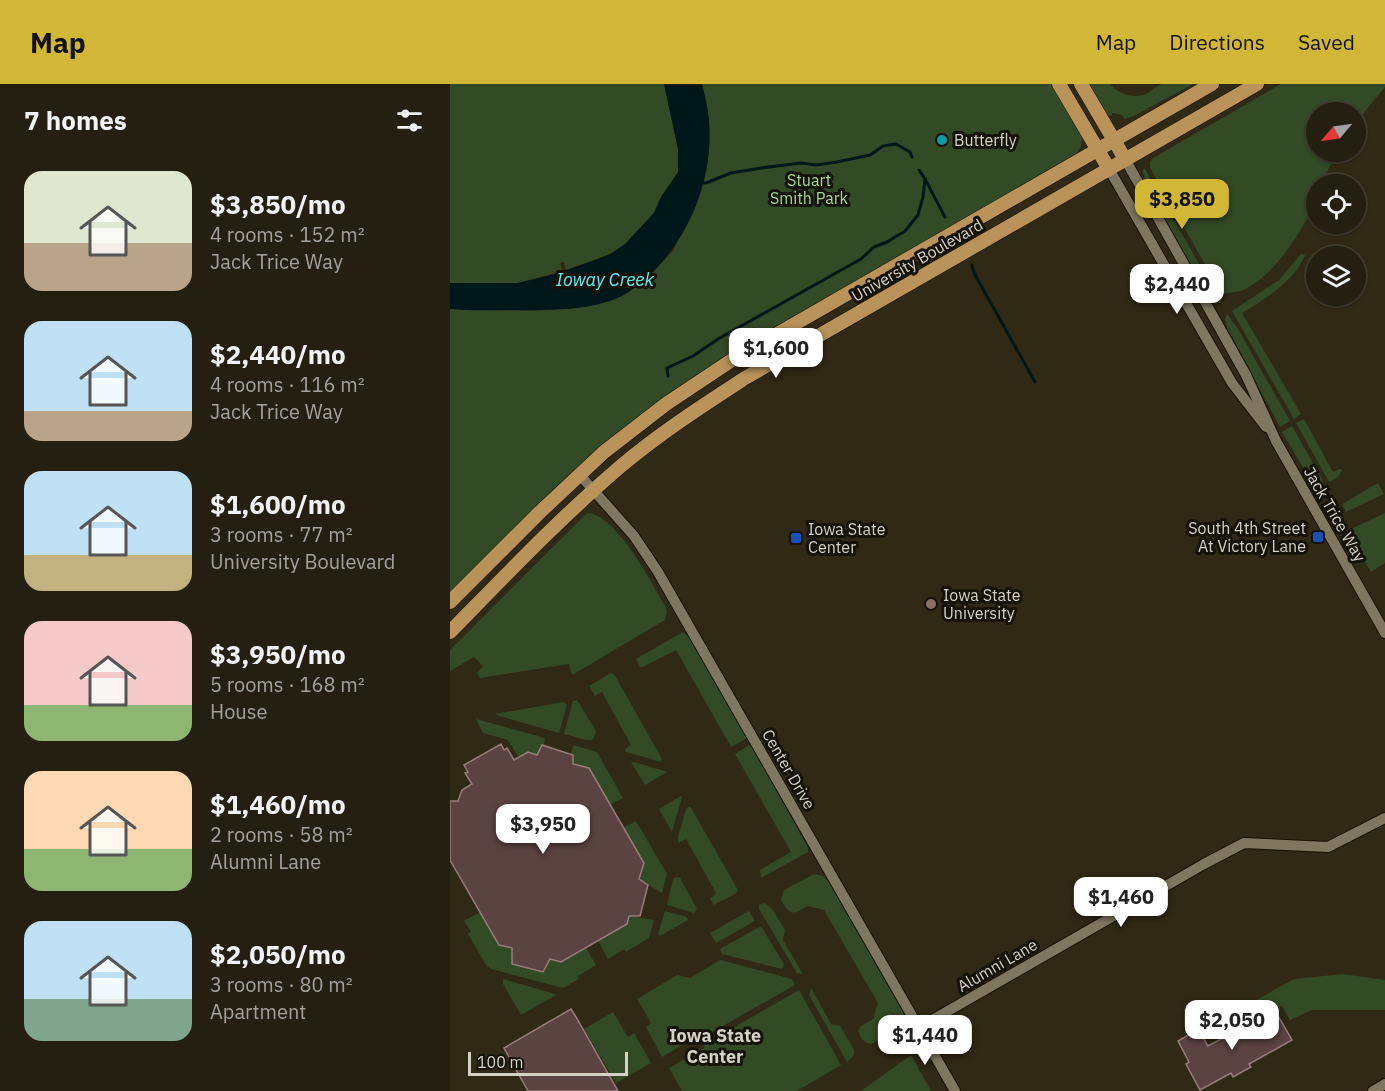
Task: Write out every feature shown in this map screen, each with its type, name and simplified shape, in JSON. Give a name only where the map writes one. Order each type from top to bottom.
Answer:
[{"type":"main road","points":[[1059,84],[1109,169]]},
{"type":"main road","points":[[1081,84],[1125,159]]},
{"type":"main road","name":"University Boulevard","points":[[450,602],[579,474],[666,404],[732,360],[1212,84]]},
{"type":"main road","name":"University Boulevard","points":[[450,632],[594,490],[678,422],[745,378],[1257,84]]},
{"type":"street","name":"Jack Trice Way","points":[[1125,159],[1246,375],[1276,441],[1385,633]]},
{"type":"street","name":"Jack Trice Way","points":[[1109,169],[1232,383],[1276,441]]},
{"type":"street","name":"Center Drive","points":[[579,474],[634,536],[653,563],[956,1091]]},
{"type":"street","name":"Alumni Lane","points":[[920,1027],[1244,843],[1328,847],[1385,818]]},
{"type":"street","points":[[1373,1091],[1385,1084]]},
{"type":"green space","points":[[450,84],[664,84],[678,149],[678,172],[661,197],[654,213],[624,245],[610,254],[566,270],[564,262],[560,263],[562,271],[518,283],[450,283]]},
{"type":"green space","name":"Stuart Smith Park","points":[[702,84],[1054,84],[1082,137],[1081,146],[1076,154],[603,445],[554,489],[450,594],[450,309],[533,311],[584,307],[637,287],[674,250],[707,162],[709,121]]},
{"type":"green space","points":[[1088,84],[1110,84],[1122,93],[1136,96],[1146,94],[1163,84],[1193,84],[1134,116],[1124,119],[1122,115],[1107,114]]},
{"type":"green space","points":[[1281,84],[1385,84],[1366,110],[1366,102],[1306,102],[1306,162],[1332,162],[1326,174],[1306,174],[1306,219],[1301,230],[1278,262],[1265,275],[1240,291],[1222,294],[1150,168],[1153,158]]},
{"type":"green space","points":[[1145,169],[1221,303],[1210,299],[1149,191],[1142,170]]},
{"type":"green space","points":[[1301,254],[1305,255],[1287,281],[1242,313],[1301,414],[1294,419],[1232,311],[1279,280]]},
{"type":"green space","points":[[1227,314],[1238,329],[1290,421],[1280,427],[1227,327],[1225,319]]},
{"type":"green space","points":[[1304,419],[1333,472],[1342,470],[1338,477],[1329,482],[1296,423]]},
{"type":"green space","points":[[1292,426],[1324,484],[1310,479],[1282,432]]},
{"type":"green space","points":[[1378,483],[1384,494],[1346,512],[1342,504]]},
{"type":"green space","points":[[587,513],[598,516],[609,524],[632,551],[665,606],[667,611],[665,620],[574,674],[571,674],[569,664],[480,678],[477,673],[483,666],[474,657],[450,671],[450,650]]},
{"type":"green space","points":[[1385,513],[1385,563],[1371,572],[1347,531]]},
{"type":"green space","points":[[683,632],[690,638],[747,738],[731,747],[676,650],[643,667],[640,667],[636,659]]},
{"type":"green space","points":[[611,673],[614,674],[662,759],[661,762],[626,752],[625,749],[631,745],[602,692],[595,696],[589,686]]},
{"type":"green space","points":[[577,700],[596,731],[592,740],[564,734],[573,701]]},
{"type":"green space","points":[[563,702],[567,705],[559,733],[495,714]]},
{"type":"green space","points":[[476,719],[545,738],[544,745],[537,755],[528,752],[519,758],[508,740],[483,733]]},
{"type":"green space","points":[[751,744],[808,848],[808,852],[761,878],[760,870],[791,852],[735,754]]},
{"type":"green space","points":[[573,745],[597,752],[623,798],[609,805],[589,769],[573,764],[571,754]]},
{"type":"green space","points":[[631,762],[634,762],[667,772],[645,785]]},
{"type":"green space","points":[[682,797],[672,832],[659,809]]},
{"type":"green space","points":[[690,806],[738,890],[735,894],[714,905],[710,899],[716,893],[686,839],[678,843],[686,809]]},
{"type":"green space","points":[[636,821],[667,874],[662,893],[639,879],[644,863],[623,828]]},
{"type":"green space","points":[[814,874],[823,876],[829,882],[903,1012],[905,1018],[903,1025],[872,1044],[863,1040],[858,1031],[861,1026],[873,1019],[878,1003],[824,910],[808,906],[793,912],[787,909],[781,900],[784,890]]},
{"type":"green space","points":[[680,878],[697,909],[694,913],[667,905],[673,879]]},
{"type":"green space","points":[[765,903],[773,910],[785,930],[783,940],[803,974],[797,973],[759,909],[759,905]]},
{"type":"green space","points":[[665,911],[687,917],[688,920],[660,936],[658,934]]},
{"type":"green space","points":[[749,911],[755,921],[716,943],[710,933]]},
{"type":"green space","points":[[480,912],[499,945],[512,948],[513,964],[543,972],[550,959],[586,948],[596,965],[563,988],[491,969],[486,965],[468,934],[471,932],[464,921]]},
{"type":"green space","points":[[629,916],[654,920],[649,938],[626,952],[624,949],[608,959],[598,941],[627,924]]},
{"type":"green space","points":[[761,926],[784,964],[782,969],[722,954],[720,949]]},
{"type":"green space","points":[[720,960],[792,979],[795,985],[700,1039],[698,1036],[662,1057],[646,1027],[651,1023],[637,999],[677,975],[690,978]]},
{"type":"green space","points":[[1343,974],[1385,980],[1385,1010],[1312,1010],[1290,1020],[1282,1006],[1274,1011],[1272,1009],[1225,1035],[1218,1021],[1294,979]]},
{"type":"green space","points":[[503,979],[556,995],[521,1015],[503,984]]},
{"type":"green space","points":[[811,988],[831,1024],[840,1026],[854,1050],[854,1055],[847,1062],[809,995]]},
{"type":"green space","points":[[799,990],[841,1065],[797,1091],[682,1091],[669,1068],[705,1048],[703,1045]]},
{"type":"green space","points":[[613,1012],[628,1037],[634,1033],[651,1063],[616,1083],[584,1029]]},
{"type":"green space","points":[[911,1055],[931,1091],[861,1091]]},
{"type":"water","name":"Ioway Creek","points":[[664,84],[702,84],[709,116],[710,141],[708,162],[697,203],[678,241],[651,274],[621,296],[586,307],[550,310],[450,309],[450,283],[518,283],[593,261],[624,245],[654,213],[661,197],[678,172],[678,149]]},
{"type":"building","points":[[501,744],[504,750],[507,748],[514,760],[528,752],[537,755],[542,745],[573,755],[573,764],[589,768],[644,863],[639,879],[648,885],[640,916],[629,916],[627,924],[561,962],[550,959],[543,972],[512,964],[512,948],[499,945],[450,860],[450,801],[458,801],[462,790],[472,784],[465,773],[468,772],[464,765]]},
{"type":"building","points":[[571,1009],[618,1091],[528,1091],[504,1048]]},
{"type":"building","points":[[1277,1014],[1292,1040],[1249,1064],[1251,1067],[1233,1077],[1231,1073],[1200,1090],[1186,1064],[1189,1062],[1178,1041],[1198,1029],[1208,1046],[1232,1033],[1235,1038]]},
{"type":"waterway","points":[[700,183],[706,183],[731,173],[761,168],[801,163],[816,165],[837,162],[870,155],[883,146],[896,144],[910,152],[912,157]]},
{"type":"waterway","points":[[668,376],[667,368],[693,356],[718,339],[861,259],[874,247],[905,231],[918,215],[923,197],[925,179],[919,170]]},
{"type":"waterway","points":[[925,179],[945,217]]},
{"type":"waterway","points":[[972,265],[974,273],[1035,382]]},
{"type":"place","name":"Butterfly","points":[[942,140]]},
{"type":"place","name":"South 4th Street At Victory Lane","points":[[1318,537]]},
{"type":"place","name":"Iowa State Center","points":[[796,538]]},
{"type":"place","name":"Iowa State University","points":[[931,604]]},
{"type":"district","name":"Iowa State Center","points":[[715,1045]]}]
